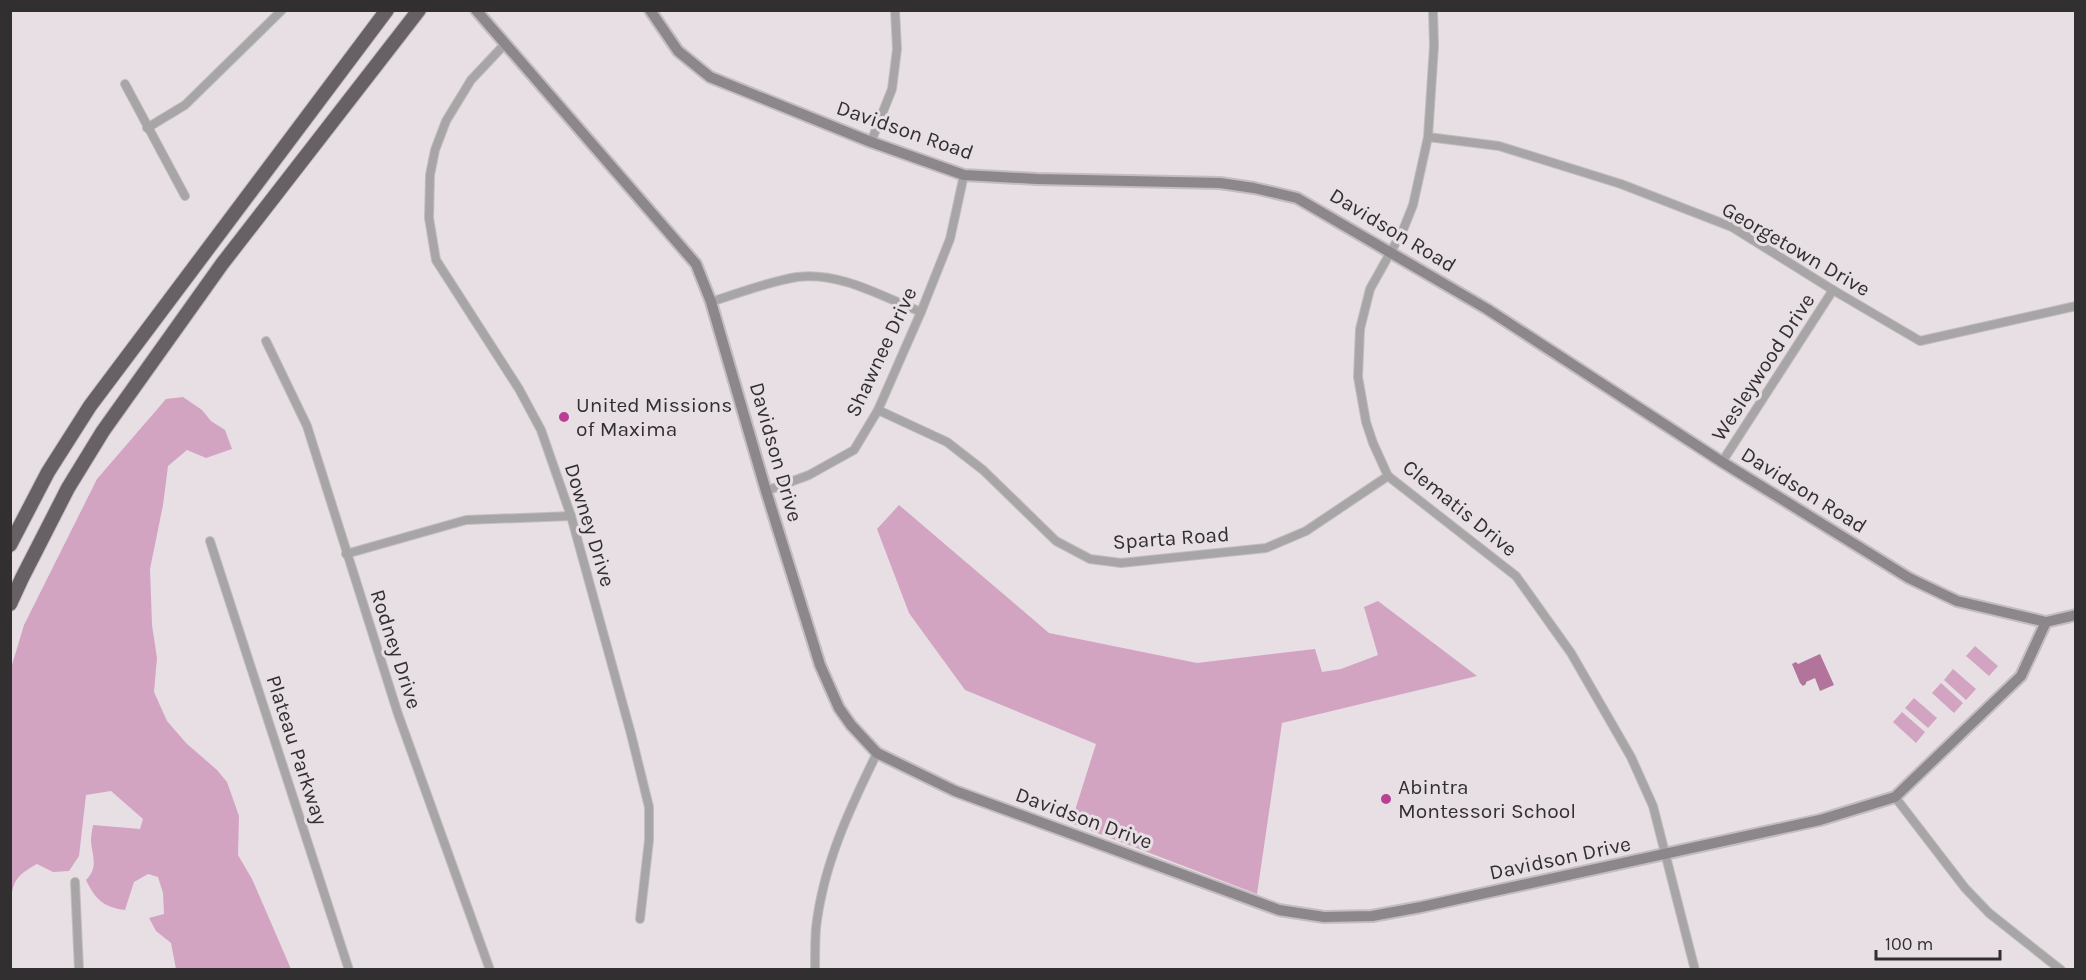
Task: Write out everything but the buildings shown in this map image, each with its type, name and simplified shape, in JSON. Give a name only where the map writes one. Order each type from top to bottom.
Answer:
[{"type":"highway","points":[[10,545],[48,472],[90,406],[387,10]]},
{"type":"highway","points":[[10,604],[68,488],[103,431],[222,264],[417,14]]},
{"type":"street","points":[[147,128],[185,105],[282,10]]},
{"type":"street","name":"Davidson Drive","points":[[476,10],[696,264],[711,302],[820,665],[839,708],[877,753],[955,791],[1280,910],[1324,917],[1372,916],[1666,855],[1820,820],[1895,796],[2021,675],[2046,622]]},
{"type":"street","name":"Davidson Road","points":[[650,10],[678,51],[710,76],[871,142],[964,175],[1037,179],[1182,181],[1254,188],[1297,198],[1487,309],[1722,462],[1909,578],[1957,601],[2046,622],[2076,615]]},
{"type":"street","points":[[871,142],[892,88],[897,49],[895,10]]},
{"type":"street","name":"Clematis Drive","points":[[1433,10],[1434,46],[1428,137],[1413,205],[1403,230],[1370,290],[1360,329],[1359,382],[1366,423],[1388,476],[1516,576],[1571,653],[1631,757],[1653,806],[1695,969]]},
{"type":"street","name":"Downey Drive","points":[[505,44],[471,80],[446,121],[435,150],[430,175],[429,218],[436,260],[519,389],[541,430],[571,516],[632,734],[649,807],[649,840],[640,919]]},
{"type":"street","points":[[125,84],[185,196]]},
{"type":"street","name":"Georgetown Drive","points":[[1428,137],[1499,146],[1630,188],[1732,227],[1920,341],[2076,306]]},
{"type":"street","name":"Shawnee Drive","points":[[766,491],[809,475],[854,450],[878,410],[951,239],[964,175]]},
{"type":"street","points":[[711,302],[759,286],[798,277],[826,278],[851,284],[921,312]]},
{"type":"street","name":"Wesleywood Drive","points":[[1722,462],[1833,290]]},
{"type":"street","name":"Rodney Drive","points":[[266,340],[307,426],[398,714],[490,969]]},
{"type":"street","name":"Sparta Road","points":[[878,410],[947,442],[983,470],[1056,542],[1090,559],[1111,562],[1144,561],[1266,548],[1306,531],[1388,476]]},
{"type":"street","points":[[346,554],[466,520],[571,516]]},
{"type":"street","name":"Plateau Parkway","points":[[210,542],[350,969]]},
{"type":"street","points":[[815,969],[816,927],[825,880],[847,814],[877,753]]},
{"type":"street","points":[[1895,796],[1973,896],[1989,913],[2061,969]]},
{"type":"street","points":[[75,882],[79,969]]},
{"type":"shaded area","points":[[183,397],[225,430],[232,449],[206,458],[187,450],[168,466],[150,569],[152,625],[157,658],[154,692],[167,721],[186,743],[217,770],[227,782],[239,816],[238,855],[252,879],[291,969],[176,969],[171,943],[156,931],[149,918],[164,914],[163,893],[158,877],[148,874],[134,882],[125,910],[111,907],[96,897],[86,880],[94,866],[91,841],[93,825],[140,829],[143,819],[111,791],[86,795],[79,856],[69,871],[53,872],[37,864],[15,882],[11,900],[11,668],[24,625],[97,479],[166,399]]},
{"type":"shaded area","points":[[899,505],[1049,633],[1197,663],[1315,649],[1322,672],[1341,669],[1378,655],[1364,607],[1378,601],[1477,676],[1282,723],[1257,894],[1071,823],[1096,744],[965,690],[909,613],[877,529]]},
{"type":"shaded area","points":[[1975,646],[1998,666],[1989,676],[1966,656]]},
{"type":"shaded area","points":[[1820,654],[1834,685],[1820,691],[1815,678],[1803,686],[1792,664],[1796,662],[1798,664]]},
{"type":"shaded area","points":[[1953,669],[1976,689],[1966,700],[1944,680]]},
{"type":"shaded area","points":[[1941,683],[1963,703],[1954,713],[1932,693]]},
{"type":"shaded area","points":[[1914,698],[1937,718],[1928,728],[1905,708]]},
{"type":"shaded area","points":[[1902,712],[1925,732],[1916,743],[1893,722]]},
{"type":"place","name":"United Missions of Maxima","points":[[564,417]]},
{"type":"place","name":"Abintra Montessori School","points":[[1386,799]]}]
